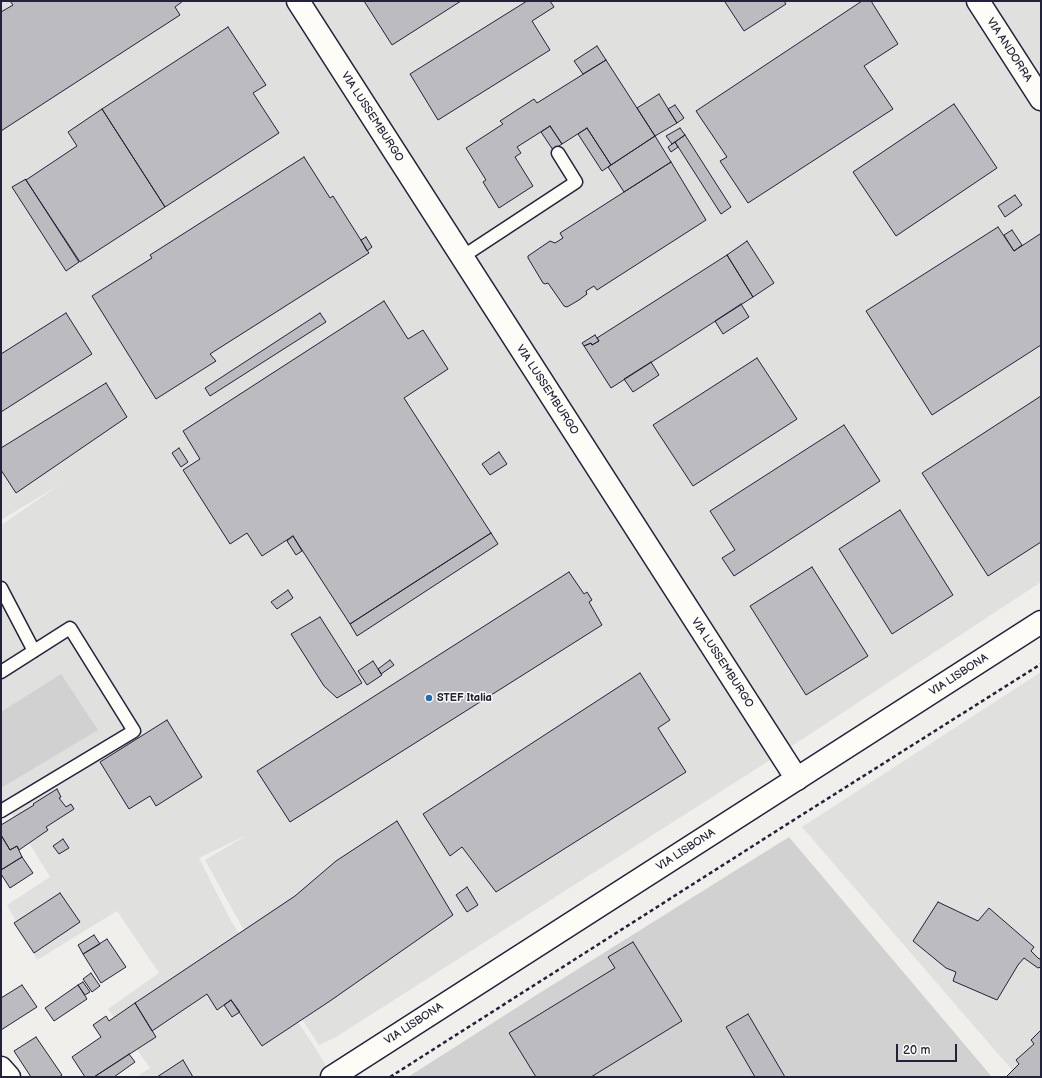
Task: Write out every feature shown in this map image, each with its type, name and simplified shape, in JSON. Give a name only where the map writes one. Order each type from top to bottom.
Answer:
[{"type":"street","name":"VIA LUSSEMBURGO","points":[[298,1],[797,779]]},
{"type":"street","name":"VIA ANDORRA","points":[[978,1],[1041,100]]},
{"type":"street","name":"VIA LISBONA","points":[[332,1077],[1041,622]]},
{"type":"street","points":[[1,1068],[9,1077]]},
{"type":"lane","points":[[462,257],[576,182],[558,153]]},
{"type":"lane","points":[[1,588],[34,651]]},
{"type":"lane","points":[[1,672],[70,628],[134,731],[1,811]]},
{"type":"path","points":[[390,1077],[802,814],[1041,664]]},
{"type":"shaded area","points":[[1,1],[1041,1],[1041,582],[789,748],[336,1037],[319,1045],[257,952],[205,860],[247,835],[199,858],[231,921],[329,1071],[319,1077],[136,1077],[150,1068],[108,1009],[159,973],[117,911],[37,960],[7,905],[50,877],[6,805],[1,808],[1,525],[61,484],[1,520]]},
{"type":"shaded area","points":[[1041,672],[1041,1077],[1018,1077],[802,827]]},
{"type":"shaded area","points":[[61,674],[98,730],[1,788],[1,712]]},
{"type":"shaded area","points":[[789,837],[992,1077],[408,1077],[538,994]]},
{"type":"building","points":[[10,1],[183,1],[175,7],[180,15],[1,131],[1,12],[13,5]]},
{"type":"building","points":[[364,1],[461,1],[392,45]]},
{"type":"building","points":[[527,1],[550,1],[554,7],[532,21],[550,50],[438,120],[410,74]]},
{"type":"building","points":[[784,1],[786,4],[744,31],[725,2]]},
{"type":"building","points":[[862,1],[871,1],[898,44],[864,66],[893,109],[748,203],[720,161],[727,157],[696,111]]},
{"type":"building","points":[[228,27],[266,85],[253,93],[279,133],[165,207],[102,109]]},
{"type":"building","points":[[597,46],[606,60],[583,74],[574,61]]},
{"type":"building","points":[[606,60],[655,136],[611,165],[587,128],[562,144],[550,126],[517,147],[521,153],[515,157],[533,186],[499,208],[483,182],[486,180],[466,148],[503,124],[500,121],[534,99],[537,103]]},
{"type":"building","points":[[659,94],[677,123],[655,136],[637,108]]},
{"type":"building","points":[[954,104],[997,168],[896,236],[853,172]]},
{"type":"building","points":[[675,105],[684,118],[677,123],[668,109]]},
{"type":"building","points":[[102,109],[165,207],[80,262],[26,180],[77,146],[68,132]]},
{"type":"building","points":[[550,126],[562,144],[553,150],[541,132]]},
{"type":"building","points":[[587,128],[611,165],[602,171],[578,134]]},
{"type":"building","points":[[680,128],[685,135],[672,144],[666,136]]},
{"type":"building","points":[[685,135],[731,207],[721,214],[675,142]]},
{"type":"building","points":[[655,136],[671,162],[624,192],[608,167]]},
{"type":"building","points":[[675,142],[678,147],[671,152],[668,147]]},
{"type":"building","points":[[304,157],[330,198],[333,196],[369,253],[210,354],[216,361],[156,399],[92,296],[152,258],[150,255]]},
{"type":"building","points":[[671,162],[706,220],[597,290],[594,286],[586,291],[587,294],[579,300],[567,307],[564,306],[548,283],[543,283],[528,256],[550,241],[555,243],[563,238],[560,233]]},
{"type":"building","points":[[26,180],[79,262],[66,271],[12,187]]},
{"type":"building","points":[[1015,195],[1022,205],[1005,217],[998,206]]},
{"type":"building","points":[[998,227],[1014,251],[1040,234],[1041,236],[1041,345],[932,415],[866,311]]},
{"type":"building","points":[[1012,230],[1022,245],[1014,251],[1004,235]]},
{"type":"building","points":[[366,237],[372,247],[367,251],[361,240]]},
{"type":"building","points":[[747,241],[774,283],[753,297],[727,255]]},
{"type":"building","points":[[727,255],[753,297],[611,388],[584,346],[591,343],[592,345],[599,341],[597,338]]},
{"type":"building","points":[[384,301],[408,339],[423,330],[448,369],[404,398],[491,533],[350,624],[293,536],[262,556],[247,533],[230,544],[183,470],[200,459],[183,431]]},
{"type":"building","points":[[741,304],[749,317],[723,334],[715,321]]},
{"type":"building","points":[[66,313],[92,354],[1,412],[1,354]]},
{"type":"building","points":[[320,313],[326,322],[210,396],[205,388]]},
{"type":"building","points":[[595,335],[599,341],[592,345],[591,343],[584,346],[582,343]]},
{"type":"building","points":[[757,358],[797,419],[693,486],[653,425]]},
{"type":"building","points":[[651,362],[659,375],[633,392],[624,379]]},
{"type":"building","points":[[106,383],[127,417],[16,493],[1,470],[1,448]]},
{"type":"building","points":[[1041,396],[1041,542],[988,576],[922,473]]},
{"type":"building","points":[[844,425],[880,481],[734,576],[722,558],[735,550],[710,511]]},
{"type":"building","points":[[179,448],[188,462],[181,467],[172,453]]},
{"type":"building","points":[[499,452],[507,464],[490,475],[482,464]]},
{"type":"building","points":[[900,510],[953,595],[892,634],[839,549]]},
{"type":"building","points":[[491,533],[498,544],[357,636],[350,624]]},
{"type":"building","points":[[293,536],[302,551],[296,555],[287,541]]},
{"type":"building","points":[[812,567],[868,656],[806,695],[750,606]]},
{"type":"building","name":"STEF Italia","points":[[569,572],[584,594],[587,592],[592,600],[589,602],[602,625],[290,822],[257,771]]},
{"type":"building","points":[[288,590],[293,598],[277,609],[271,602]]},
{"type":"building","points":[[320,617],[362,683],[337,698],[324,686],[291,634]]},
{"type":"building","points":[[390,660],[394,665],[381,674],[378,669]]},
{"type":"building","points":[[373,661],[382,675],[367,685],[358,671]]},
{"type":"building","points":[[640,673],[670,720],[658,728],[686,772],[496,892],[462,847],[450,856],[423,814]]},
{"type":"building","points":[[167,720],[202,777],[156,806],[150,796],[129,809],[100,762]]},
{"type":"building","points":[[57,789],[61,797],[59,798],[66,807],[71,804],[74,809],[46,827],[48,830],[19,850],[17,846],[10,850],[1,835],[1,825]]},
{"type":"building","points":[[397,821],[453,915],[330,1001],[262,1046],[231,1000],[217,1010],[207,994],[152,1031],[135,1003],[295,896],[336,861]]},
{"type":"building","points":[[1,835],[10,850],[17,846],[22,857],[1,870]]},
{"type":"building","points":[[63,839],[69,848],[59,854],[53,846]]},
{"type":"building","points":[[22,857],[33,873],[10,888],[1,874],[1,870]]},
{"type":"building","points":[[467,887],[478,905],[467,912],[456,895]]},
{"type":"building","points":[[60,893],[80,922],[34,953],[14,923]]},
{"type":"building","points":[[938,902],[978,921],[989,908],[1034,947],[1031,951],[1039,959],[1041,958],[1041,967],[1038,968],[1024,958],[1018,965],[997,1000],[953,981],[956,972],[946,968],[913,941]]},
{"type":"building","points":[[94,935],[100,944],[83,954],[78,945]]},
{"type":"building","points":[[107,939],[126,967],[101,983],[83,954]]},
{"type":"building","points":[[633,942],[682,1021],[591,1077],[536,1077],[509,1033],[615,968],[608,957]]},
{"type":"building","points":[[91,973],[100,986],[92,992],[83,979]]},
{"type":"building","points":[[83,982],[90,992],[85,995],[78,985]]},
{"type":"building","points":[[22,985],[37,1007],[1,1030],[1,998]]},
{"type":"building","points":[[78,985],[87,999],[54,1021],[45,1008]]},
{"type":"building","points":[[231,1000],[240,1012],[232,1017],[224,1005]]},
{"type":"building","points":[[135,1003],[156,1037],[94,1077],[85,1077],[72,1057],[101,1037],[93,1025],[106,1016],[109,1021]]},
{"type":"building","points":[[748,1014],[785,1077],[755,1077],[726,1027]]},
{"type":"building","points":[[1041,1030],[1041,1077],[1006,1077],[1019,1064],[1016,1060],[1034,1044],[1031,1040]]},
{"type":"building","points":[[36,1037],[62,1075],[59,1077],[31,1077],[14,1051]]},
{"type":"building","points":[[129,1054],[135,1062],[114,1077],[94,1077]]},
{"type":"building","points":[[183,1060],[193,1077],[157,1077]]},
{"type":"place","name":"STEF Italia","points":[[429,698]]}]
